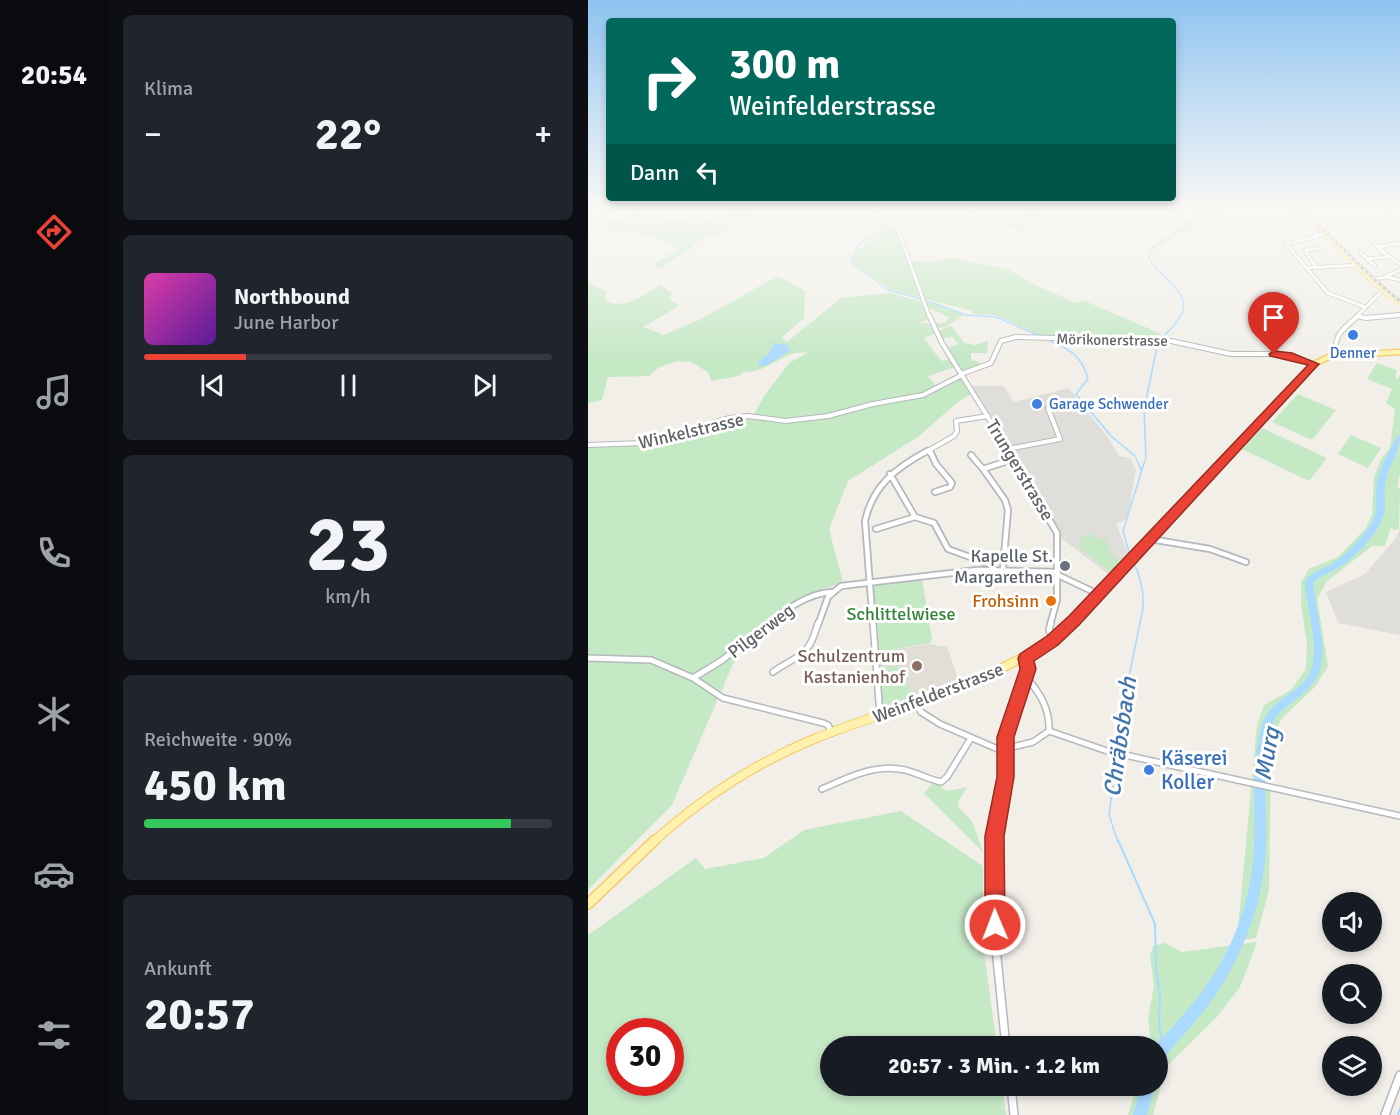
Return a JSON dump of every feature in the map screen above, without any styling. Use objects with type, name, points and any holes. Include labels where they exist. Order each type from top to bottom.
[{"type":"main road","points":[[1352,259],[1382,291],[1400,303]]},
{"type":"main road","points":[[1312,363],[1337,354],[1400,352]]},
{"type":"main road","name":"Weinfelderstrasse","points":[[588,903],[688,809],[724,783],[772,757],[1026,658],[1053,640],[1132,559],[1312,363]]},
{"type":"street","points":[[909,259],[931,321],[961,374]]},
{"type":"street","points":[[1298,259],[1328,293],[1365,307]]},
{"type":"street","points":[[1311,259],[1315,266]]},
{"type":"street","points":[[1367,259],[1375,266]]},
{"type":"street","points":[[1305,268],[1358,265]]},
{"type":"street","points":[[1386,277],[1400,270]]},
{"type":"street","points":[[1370,279],[1386,277],[1400,280]]},
{"type":"street","points":[[1337,354],[1335,341],[1382,291]]},
{"type":"street","points":[[1357,316],[1400,315]]},
{"type":"street","name":"Mörikonerstrasse","points":[[933,392],[961,374],[991,363],[1000,341],[1016,337],[1171,341],[1230,354],[1282,354],[1312,363]]},
{"type":"street","name":"Trungerstrasse","points":[[961,374],[1039,498],[1057,533],[1056,605],[1049,630],[1053,640]]},
{"type":"street","name":"Winkelstrasse","points":[[588,446],[642,443],[730,418],[748,416],[786,421],[818,418],[933,392]]},
{"type":"street","points":[[1008,449],[1060,439],[1048,408]]},
{"type":"street","points":[[880,715],[866,510],[874,492],[890,474],[956,434],[956,421],[988,416]]},
{"type":"street","points":[[929,450],[936,464],[952,483],[950,487],[934,492]]},
{"type":"street","points":[[971,455],[1003,495],[1009,510],[1003,548],[1003,568]]},
{"type":"street","points":[[983,469],[1014,459]]},
{"type":"street","points":[[890,474],[915,517]]},
{"type":"street","points":[[876,529],[915,517],[928,519],[936,524],[945,545],[951,551],[989,564],[993,568]]},
{"type":"street","points":[[1150,539],[1210,549],[1246,562]]},
{"type":"street","name":"Pilgerweg","points":[[693,678],[724,659],[792,607],[816,594],[841,586],[993,568],[1034,568],[1058,574],[1098,594]]},
{"type":"street","points":[[773,672],[802,656],[810,647],[831,591]]},
{"type":"street","points":[[588,658],[651,660],[693,678],[723,698],[823,723],[828,725],[832,733]]},
{"type":"street","points":[[1005,1036],[996,948],[995,836],[1005,777],[1007,731],[1026,677],[1028,664],[1026,658]]},
{"type":"street","points":[[1026,677],[1044,702],[1048,713],[1049,731]]},
{"type":"street","points":[[915,702],[921,712],[929,718],[997,749],[1033,742],[1049,731]]},
{"type":"street","points":[[1049,731],[1115,752],[1271,785],[1400,816]]},
{"type":"street","points":[[822,789],[858,775],[886,768],[941,782],[947,777],[970,738]]},
{"type":"street","points":[[1385,1115],[1400,1075]]},
{"type":"street","points":[[1012,1096],[1014,1115]]},
{"type":"shaded area","points":[[972,386],[1004,386],[1013,402],[1069,388],[1109,439],[1119,456],[1130,458],[1136,470],[1127,519],[1116,524],[1129,555],[1108,574],[1061,538],[1045,504]]},
{"type":"shaded area","points":[[1400,529],[1400,635],[1338,623],[1326,592],[1365,574],[1396,538]]},
{"type":"shaded area","name":"Schulzentrum Kastanienhof","points":[[929,644],[947,647],[959,681],[888,707],[883,706],[879,652]]},
{"type":"green space","points":[[662,259],[674,259],[660,269],[653,265]]},
{"type":"green space","points":[[853,259],[907,259],[920,298],[891,290],[852,262]]},
{"type":"green space","points":[[958,259],[1007,269],[1043,289],[1077,303],[1083,300],[1161,334],[1156,339],[1074,339],[1069,332],[1055,332],[1055,338],[1045,338],[996,315],[973,314],[973,311],[925,299],[911,261],[932,262]]},
{"type":"green space","points":[[778,276],[805,291],[804,318],[782,337],[787,342],[841,298],[890,293],[922,302],[928,320],[916,323],[928,323],[935,334],[924,338],[941,361],[950,359],[955,367],[928,376],[936,386],[942,388],[960,377],[972,394],[959,401],[918,437],[848,481],[829,529],[843,583],[823,589],[742,643],[672,805],[588,890],[588,446],[643,444],[725,420],[752,417],[789,363],[807,353],[792,354],[752,372],[743,372],[739,376],[711,381],[708,372],[691,362],[677,361],[658,368],[649,376],[608,377],[602,400],[588,403],[588,283],[606,291],[604,300],[619,304],[633,301],[660,285],[673,294],[668,297],[679,306],[643,327],[660,333],[661,336],[701,319]]},
{"type":"green space","points":[[925,302],[935,303],[965,314],[945,327],[936,328],[934,323],[945,323],[949,317],[928,308]]},
{"type":"green space","points":[[951,325],[964,343],[975,345],[988,341],[987,353],[971,353],[971,359],[980,363],[980,367],[961,371],[947,348],[958,344],[953,337],[941,339],[937,332]]},
{"type":"green space","points":[[1377,363],[1398,371],[1395,374],[1397,379],[1400,375],[1400,474],[1397,487],[1400,489],[1399,529],[1394,530],[1391,527],[1385,546],[1372,546],[1327,581],[1317,599],[1328,666],[1315,687],[1282,718],[1271,739],[1269,890],[1256,938],[1237,941],[1257,725],[1264,705],[1291,690],[1306,669],[1307,644],[1301,604],[1301,583],[1309,569],[1338,557],[1366,528],[1372,515],[1374,477],[1381,459],[1390,448],[1395,409],[1386,403],[1392,389],[1367,379]]},
{"type":"green space","points":[[1298,394],[1336,410],[1312,440],[1272,422]]},
{"type":"green space","points":[[1262,428],[1327,458],[1309,481],[1242,449]]},
{"type":"green space","points":[[1351,435],[1381,448],[1368,468],[1338,454]]},
{"type":"green space","points":[[1091,532],[1094,539],[1105,538],[1114,557],[1117,558],[1121,565],[1115,572],[1106,569],[1079,547],[1080,539]]},
{"type":"green space","name":"Schlittelwiese","points":[[922,579],[932,639],[930,643],[879,652],[873,586],[880,583]]},
{"type":"green space","points":[[899,666],[903,670],[913,698],[887,707],[882,703],[880,668]]},
{"type":"green space","points":[[934,782],[947,791],[967,787],[958,802],[959,808],[972,821],[983,852],[924,793]]},
{"type":"green space","points":[[901,811],[983,866],[983,944],[996,1036],[820,1036],[820,1096],[1003,1096],[1006,1115],[588,1115],[588,935],[696,858],[705,869],[764,858],[804,830]]},
{"type":"green space","points":[[1257,942],[1240,987],[1216,1018],[1168,1066],[1168,1036],[1150,1036],[1148,1019],[1154,985],[1150,956],[1153,946],[1164,943],[1182,952]]},
{"type":"green space","points":[[1134,1096],[1158,1096],[1153,1115],[1128,1115]]},
{"type":"water","points":[[774,342],[786,344],[791,350],[767,365],[760,366],[758,363],[769,353]]},
{"type":"waterway","points":[[853,259],[852,263],[888,290],[921,299]]},
{"type":"waterway","name":"Chräbsbach","points":[[1149,259],[1176,288],[1184,305],[1182,314],[1161,338]]},
{"type":"waterway","points":[[925,300],[966,315],[996,317],[1040,336]]},
{"type":"waterway","points":[[1048,340],[1078,358],[1088,379],[1076,394],[1112,437],[1135,456]]},
{"type":"waterway","name":"Chräbsbach","points":[[1146,459],[1144,410],[1158,342]]},
{"type":"waterway","name":"Murg","points":[[1168,1042],[1199,1007],[1220,976],[1238,942],[1251,905],[1260,848],[1261,771],[1267,725],[1276,710],[1311,680],[1318,663],[1309,582],[1315,575],[1337,565],[1355,550],[1376,524],[1381,509],[1380,488],[1384,472],[1400,437]]},
{"type":"waterway","points":[[1136,458],[1141,470]]},
{"type":"waterway","name":"Chräbsbach","points":[[1130,555],[1123,531],[1145,460]]},
{"type":"waterway","name":"Chräbsbach","points":[[1114,750],[1143,608],[1141,584],[1133,562]]},
{"type":"waterway","name":"Chräbsbach","points":[[1114,755],[1112,764],[1114,778],[1109,815],[1118,842]]},
{"type":"waterway","name":"Chräbsbach","points":[[1118,840],[1155,924],[1161,1036]]},
{"type":"waterway","name":"Murg","points":[[1140,1115],[1145,1096]]},
{"type":"waterway","points":[[1398,1115],[1400,1108]]},
{"type":"railway","points":[[1354,259],[1400,301]]},
{"type":"place","name":"Denner","points":[[1353,335]]},
{"type":"place","name":"Garage Schwender","points":[[1037,404]]},
{"type":"place","name":"Kapelle St. Margarethen","points":[[1065,566]]},
{"type":"place","name":"Frohsinn","points":[[1051,601]]},
{"type":"place","name":"Schulzentrum Kastanienhof","points":[[917,666]]},
{"type":"place","name":"Käserei Koller","points":[[1149,770]]},
{"type":"route","points":[[995,925],[995,836],[1006,770],[1006,737],[1026,677],[1028,669],[1026,658],[1041,650],[1074,620],[1314,364],[1282,354],[1274,354]]}]
